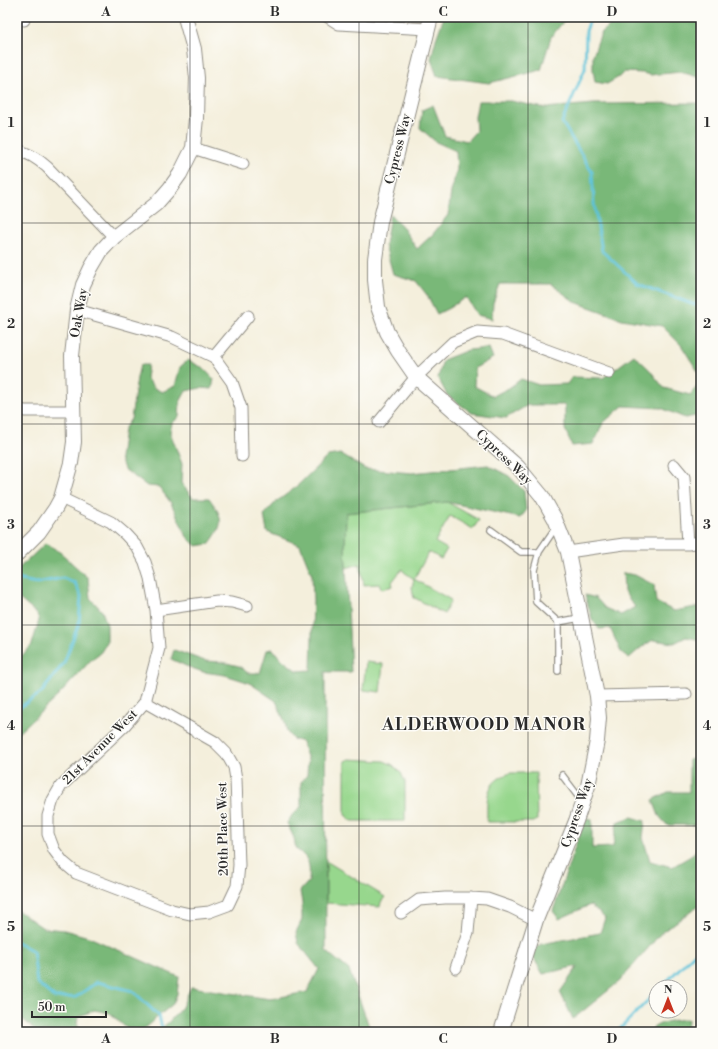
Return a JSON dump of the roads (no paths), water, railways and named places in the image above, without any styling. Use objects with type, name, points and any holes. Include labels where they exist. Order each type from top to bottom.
[{"type":"street","name":"Oak Way","points":[[17,554],[39,532],[61,498],[71,463],[74,442],[72,356],[77,310],[83,285],[101,251],[114,237],[161,199],[180,174],[193,148],[196,118],[197,78],[194,49],[185,17]]},
{"type":"street","points":[[328,17],[339,24],[430,23]]},
{"type":"street","name":"Cypress Way","points":[[430,23],[380,222],[375,259],[375,280],[378,307],[387,332],[416,377],[518,467],[542,496],[558,525],[568,552],[580,618],[597,696],[599,718],[597,741],[588,786],[576,821],[536,920],[501,1032]]},
{"type":"street","points":[[193,148],[243,164]]},
{"type":"street","points":[[17,150],[27,152],[47,167],[114,237]]},
{"type":"street","points":[[77,310],[172,337],[214,357],[232,382],[241,408],[242,456]]},
{"type":"street","points":[[214,357],[248,316]]},
{"type":"street","points":[[379,422],[416,377],[454,342],[477,332],[502,334],[609,373]]},
{"type":"street","points":[[17,409],[26,411],[73,411]]},
{"type":"street","points":[[674,465],[684,477],[688,544]]},
{"type":"street","name":"21st Avenue West","points":[[61,498],[111,522],[126,534],[137,548],[145,562],[150,578],[156,610],[159,648],[145,702],[125,725],[61,786],[53,800],[48,816],[48,834],[54,850],[63,862],[76,873],[172,910],[190,914],[209,912],[228,905]]},
{"type":"street","points":[[568,552],[624,544],[688,544],[701,542]]},
{"type":"street","points":[[156,610],[217,601],[232,602],[247,606]]},
{"type":"street","points":[[597,696],[686,694]]},
{"type":"street","name":"20th Place West","points":[[145,702],[215,742],[226,753],[234,767],[236,780],[239,865],[237,886],[228,905]]},
{"type":"street","points":[[456,968],[468,933],[471,898]]},
{"type":"street","points":[[400,913],[418,900],[471,898],[487,899],[510,907],[536,920]]},
{"type":"lane","points":[[558,525],[539,552],[534,570],[536,602],[558,622],[558,671]]},
{"type":"lane","points":[[491,530],[521,552],[539,552]]},
{"type":"lane","points":[[558,622],[580,618]]},
{"type":"lane","points":[[562,775],[582,802]]},
{"type":"waterway","points":[[591,17],[586,31],[585,69],[562,122],[592,172],[594,203],[602,251],[638,284],[701,306]]},
{"type":"waterway","points":[[17,579],[36,583],[63,578],[75,583],[81,596],[79,623],[64,663],[41,693],[17,709]]},
{"type":"waterway","points":[[17,942],[33,951],[37,983],[55,998],[76,997],[97,982],[133,991],[159,1016],[163,1032]]},
{"type":"waterway","points":[[669,979],[701,947]]},
{"type":"waterway","points":[[617,1032],[648,1000]]},
{"type":"district","name":"ALDERWOOD MANOR","points":[[484,725]]}]
